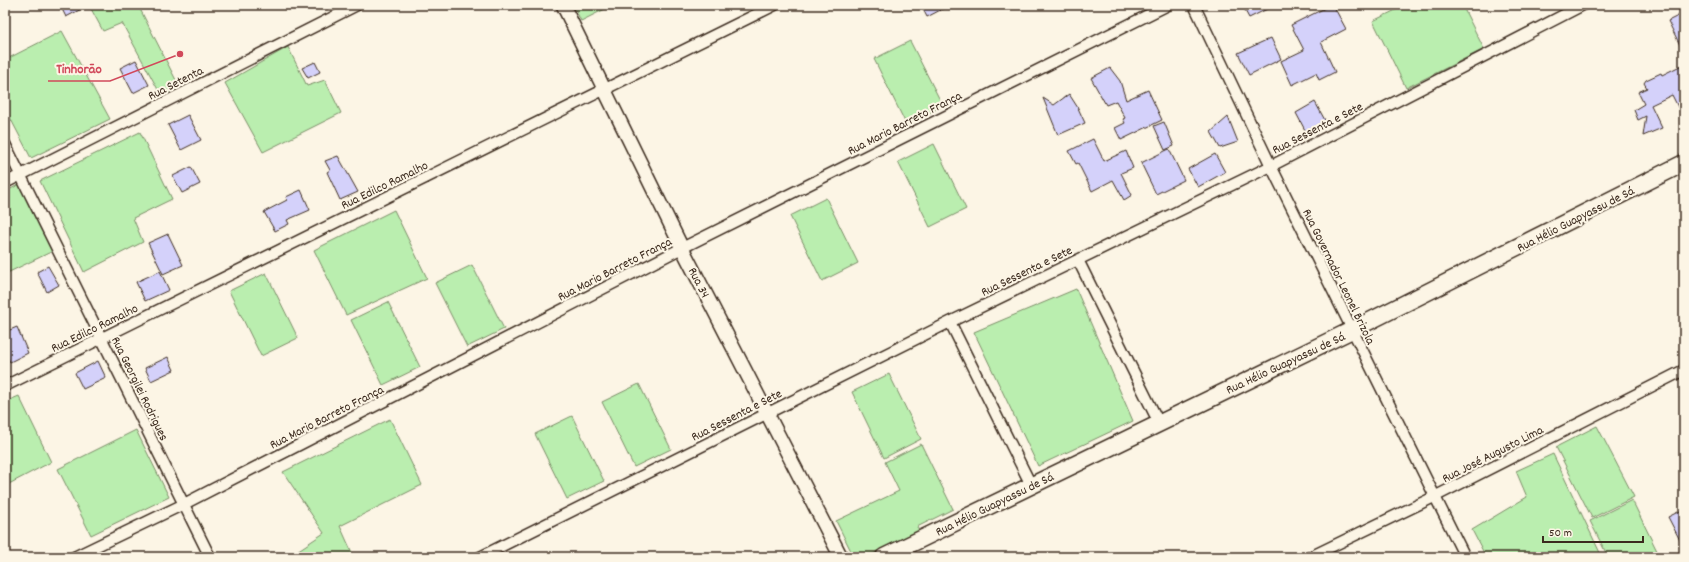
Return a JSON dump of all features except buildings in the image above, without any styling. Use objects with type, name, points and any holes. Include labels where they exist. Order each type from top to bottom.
[{"type":"main road","name":"Rua Hélio Guapyassu de Sá","points":[[884,557],[1352,330],[1684,163]]},
{"type":"street","name":"Rua Setenta","points":[[5,183],[357,5]]},
{"type":"street","name":"Rua 34","points":[[563,5],[682,248],[841,557]]},
{"type":"street","name":"Rua Edilco Ramalho","points":[[5,386],[775,5]]},
{"type":"street","name":"Rua Mario Barreto França","points":[[74,557],[184,504],[682,248],[1168,5]]},
{"type":"street","name":"Rua Governador Leonel Brizola","points":[[1194,5],[1271,166],[1465,557]]},
{"type":"street","name":"Rua Sessenta e Sete","points":[[480,557],[950,322],[1271,166],[1583,5]]},
{"type":"street","name":"Rua Georgilei Rodrigues","points":[[5,144],[210,557]]},
{"type":"street","points":[[1078,260],[1159,423]]},
{"type":"street","points":[[950,322],[1031,485]]},
{"type":"street","name":"Rua José Augusto Lima","points":[[1310,557],[1434,497],[1684,370]]},
{"type":"green space","points":[[89,5],[138,5],[180,88],[162,97],[122,23],[103,31]]},
{"type":"green space","points":[[573,5],[613,5],[581,21]]},
{"type":"green space","points":[[1406,5],[1462,5],[1484,49],[1406,88],[1373,21]]},
{"type":"green space","points":[[62,31],[110,119],[31,158],[5,108],[5,60]]},
{"type":"green space","points":[[910,41],[943,106],[906,124],[874,59]]},
{"type":"green space","points":[[288,47],[307,86],[325,80],[341,113],[263,152],[225,83]]},
{"type":"green space","points":[[140,132],[172,199],[133,218],[143,242],[84,272],[40,181]]},
{"type":"green space","points":[[934,144],[966,209],[930,227],[898,162]]},
{"type":"green space","points":[[20,184],[53,251],[5,274],[5,192]]},
{"type":"green space","points":[[826,198],[858,263],[822,281],[790,216]]},
{"type":"green space","points":[[394,210],[427,278],[346,315],[314,250]]},
{"type":"green space","points":[[472,265],[504,329],[467,347],[435,283]]},
{"type":"green space","points":[[266,273],[298,338],[261,356],[229,291]]},
{"type":"green space","points":[[1076,289],[1133,421],[1038,466],[974,332]]},
{"type":"green space","points":[[388,302],[420,367],[383,385],[351,320]]},
{"type":"green space","points":[[889,374],[921,439],[884,458],[852,392]]},
{"type":"green space","points":[[639,384],[671,449],[634,467],[602,402]]},
{"type":"green space","points":[[19,396],[51,462],[5,486],[5,402]]},
{"type":"green space","points":[[572,416],[604,481],[567,499],[535,434]]},
{"type":"green space","points":[[390,419],[422,485],[340,526],[354,557],[288,557],[324,533],[283,472]]},
{"type":"green space","points":[[1597,426],[1634,497],[1592,518],[1556,447]]},
{"type":"green space","points":[[136,430],[169,497],[91,535],[58,469]]},
{"type":"green space","points":[[921,444],[953,509],[917,527],[919,531],[866,557],[854,557],[836,521],[899,491],[885,462]]},
{"type":"green space","points":[[1553,454],[1602,557],[1486,557],[1472,530],[1527,497],[1516,471]]},
{"type":"green space","points":[[1632,500],[1660,557],[1608,557],[1590,521]]},
{"type":"place","name":"Tinhorão","points":[[180,54]]}]
